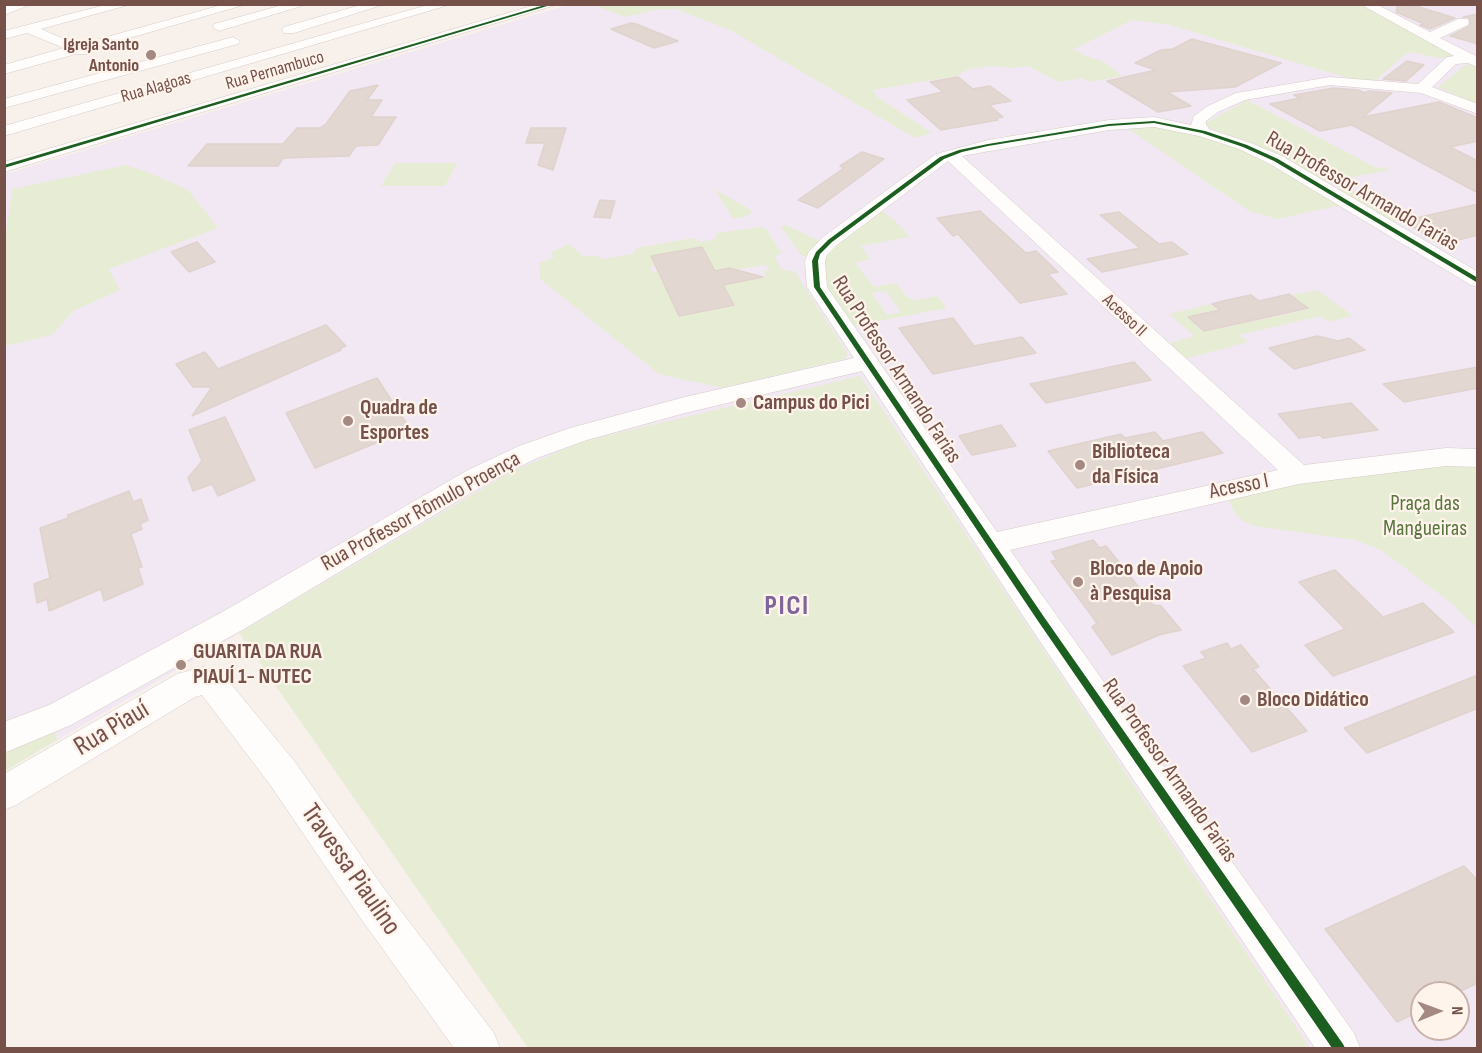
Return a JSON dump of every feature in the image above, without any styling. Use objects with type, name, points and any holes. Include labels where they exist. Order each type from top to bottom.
[{"type":"street","points":[[4,11],[26,4]]},
{"type":"street","points":[[4,35],[29,29],[95,4]]},
{"type":"street","points":[[4,27],[46,21],[126,4]]},
{"type":"street","points":[[32,45],[56,41],[191,4]]},
{"type":"street","points":[[4,70],[241,4]]},
{"type":"street","points":[[301,80],[263,57],[210,30],[268,10],[302,4]]},
{"type":"street","points":[[505,4],[526,13]]},
{"type":"street","name":"Rua Pernambuco","points":[[4,167],[553,4]]},
{"type":"street","points":[[1366,4],[1473,61]]},
{"type":"street","points":[[289,30],[373,5],[439,38]]},
{"type":"street","points":[[439,5],[480,26]]},
{"type":"street","name":"Rua Alagoas","points":[[12,129],[439,5]]},
{"type":"street","points":[[268,10],[289,30],[360,62]]},
{"type":"street","points":[[1428,38],[1461,27]]},
{"type":"street","points":[[29,29],[100,58],[133,68],[180,114]]},
{"type":"street","points":[[359,29],[401,49]]},
{"type":"street","points":[[4,104],[233,41]]},
{"type":"street","points":[[1433,60],[1473,61]]},
{"type":"street","points":[[1422,89],[1452,60]]},
{"type":"street","points":[[211,72],[243,97]]},
{"type":"street","points":[[1204,123],[1241,96],[1330,81],[1422,89],[1444,95],[1478,110]]},
{"type":"street","points":[[86,108],[112,135]]},
{"type":"street","name":"Rua Professor Armando Farias","points":[[1338,1048],[1041,619],[816,287],[814,269],[818,253],[830,241],[926,168],[951,155],[988,145],[1109,125],[1204,123],[1276,160],[1478,280]]},
{"type":"street","points":[[12,129],[44,156]]},
{"type":"street","name":"Acesso II","points":[[951,155],[1299,475]]},
{"type":"street","name":"Rua Professor Rômulo Proença","points":[[4,738],[60,715],[121,682],[234,620],[477,477],[528,452],[579,434],[696,402],[868,362]]},
{"type":"street","name":"Acesso I","points":[[1004,541],[1299,475],[1446,457],[1478,458]]},
{"type":"street","name":"Rua Piauí","points":[[4,793],[188,684],[203,681],[211,683],[220,693]]},
{"type":"street","name":"Travessa Piaulino","points":[[220,693],[283,774],[372,903],[479,1048]]},
{"type":"shaded area","name":"Campus do Pici","points":[[568,5],[1477,5],[1477,1048],[528,1048],[239,633],[5,771],[5,174]]},
{"type":"green space","points":[[593,5],[1361,5],[1456,56],[1438,58],[1410,52],[1375,81],[1351,79],[1170,25],[1132,20],[1072,50],[1104,62],[1122,76],[1088,82],[1083,78],[1059,82],[1028,66],[1013,68],[990,66],[969,69],[956,76],[873,90],[877,97],[932,133],[915,138],[730,30],[675,9],[656,10],[625,17]]},
{"type":"green space","points":[[1466,64],[1477,67],[1477,104],[1438,87]]},
{"type":"green space","points":[[1247,100],[1377,168],[1384,167],[1390,170],[1327,182],[1274,152],[1206,125]]},
{"type":"green space","points":[[1141,126],[1176,128],[1241,149],[1342,205],[1277,219],[1249,211],[1127,128]]},
{"type":"green space","points":[[395,163],[457,163],[445,186],[381,186]]},
{"type":"green space","points":[[126,165],[188,190],[218,228],[109,269],[120,290],[73,311],[52,335],[5,346],[4,247],[12,189]]},
{"type":"green space","points":[[1345,186],[1402,220],[1390,222],[1335,190]]},
{"type":"green space","points":[[714,189],[753,211],[747,216],[733,219]]},
{"type":"green space","points":[[882,211],[910,237],[861,246],[870,259],[855,263],[874,287],[896,283],[907,297],[915,300],[937,296],[947,308],[853,326],[829,291],[823,262],[828,252]],"holes":[[[886,291],[901,312],[887,315],[872,293]]]},
{"type":"green space","points":[[782,225],[820,241],[807,256],[802,256],[781,227]]},
{"type":"green space","points":[[760,227],[766,229],[781,252],[775,257],[782,270],[794,271],[848,354],[844,359],[723,388],[659,374],[540,279],[539,263],[555,257],[550,253],[569,244],[584,257],[594,255],[603,259],[633,254],[637,248],[692,238],[701,242],[715,239],[717,233]],"holes":[[[702,247],[712,265],[706,266],[715,274],[719,270],[728,268],[736,270],[764,265],[770,269],[763,271],[766,277],[723,284],[734,305],[712,310],[709,304],[701,312],[680,316],[659,272],[653,273],[650,268],[656,266],[651,256],[672,252],[681,271],[691,269],[682,250]]]},
{"type":"green space","points":[[1317,290],[1353,316],[1328,322],[1320,316],[1240,335],[1248,342],[1188,358],[1181,356],[1167,344],[1194,336],[1169,314],[1211,304],[1217,310],[1187,317],[1203,332],[1309,309],[1291,295]]},
{"type":"green space","points":[[860,376],[1310,1048],[528,1048],[239,633],[509,473],[584,441]]},
{"type":"green space","name":"Praça das Mangueiras","points":[[1477,464],[1477,628],[1450,602],[1381,550],[1355,540],[1255,526],[1244,522],[1229,502],[1233,494],[1374,469]]},
{"type":"green space","points":[[55,730],[57,740],[5,771],[5,749]]},
{"type":"building","points":[[1398,4],[1409,4],[1455,18],[1430,29],[1396,12]]},
{"type":"building","points":[[1478,14],[1478,44],[1450,36],[1470,26],[1469,17],[1463,17]]},
{"type":"building","points":[[631,23],[678,41],[654,48],[611,29]]},
{"type":"building","points":[[1192,39],[1281,63],[1235,87],[1167,92],[1191,106],[1158,112],[1107,81],[1156,70],[1135,63],[1161,50],[1173,49]]},
{"type":"building","points":[[1407,61],[1424,65],[1406,81],[1383,79]]},
{"type":"building","points":[[958,77],[973,89],[990,86],[1011,101],[989,105],[1003,117],[995,118],[998,120],[941,130],[907,100],[943,92],[930,82]]},
{"type":"building","points":[[378,85],[367,100],[382,100],[371,117],[396,117],[378,145],[356,146],[349,156],[283,158],[278,166],[188,166],[207,144],[283,144],[297,128],[320,128],[326,124],[350,91]]},
{"type":"building","points":[[1334,88],[1358,90],[1365,93],[1368,91],[1392,93],[1363,117],[1439,102],[1478,118],[1478,141],[1450,147],[1478,161],[1478,193],[1352,125],[1320,131],[1270,104],[1300,98],[1294,95]]},
{"type":"building","points":[[531,128],[566,128],[553,170],[538,165],[545,143],[526,143]]},
{"type":"building","points":[[862,152],[884,159],[818,208],[798,200],[844,168],[840,166]]},
{"type":"building","points":[[600,200],[615,201],[610,218],[594,217]]},
{"type":"building","points":[[1478,204],[1478,235],[1442,244],[1403,221]]},
{"type":"building","points":[[980,211],[1026,253],[1036,251],[1058,272],[1048,274],[1067,294],[1020,303],[958,234],[953,236],[937,218]]},
{"type":"building","points":[[1119,212],[1159,244],[1172,242],[1188,254],[1102,272],[1087,259],[1140,248],[1100,215]]},
{"type":"building","points":[[197,242],[215,262],[189,272],[171,252]]},
{"type":"building","points":[[702,247],[715,271],[729,268],[763,277],[723,285],[734,305],[679,316],[651,256]]},
{"type":"building","points":[[1289,294],[1308,308],[1204,331],[1188,317],[1220,310],[1212,304],[1227,300],[1251,295],[1259,301]]},
{"type":"building","points":[[953,318],[974,346],[1022,337],[1036,353],[933,374],[899,328]]},
{"type":"building","points":[[326,325],[346,346],[339,349],[341,350],[192,416],[212,387],[193,387],[176,364],[205,352],[218,369]]},
{"type":"building","points":[[1317,336],[1338,341],[1349,338],[1365,350],[1294,369],[1269,348]]},
{"type":"building","points":[[1134,362],[1151,380],[1046,403],[1030,384]]},
{"type":"building","points":[[1478,367],[1478,388],[1404,402],[1383,384]]},
{"type":"building","name":"Quadra de Esportes","points":[[377,378],[410,429],[315,468],[286,413]]},
{"type":"building","points":[[1351,403],[1378,430],[1323,438],[1320,435],[1299,438],[1278,414]]},
{"type":"building","points":[[225,417],[255,480],[218,496],[212,484],[193,491],[188,478],[202,461],[189,430]]},
{"type":"building","points":[[1001,425],[1016,446],[972,455],[959,436]]},
{"type":"building","points":[[1155,432],[1163,441],[1202,432],[1223,453],[1077,488],[1048,451],[1121,434],[1125,438]]},
{"type":"building","points":[[129,491],[133,502],[141,499],[148,520],[140,524],[142,529],[131,534],[142,567],[138,568],[143,584],[104,601],[101,589],[49,611],[47,599],[37,603],[34,584],[50,578],[40,528]]},
{"type":"building","name":"Bloco de Apoio à Pesquisa","points":[[1093,540],[1100,548],[1106,546],[1153,605],[1161,606],[1181,630],[1159,635],[1112,655],[1092,627],[1097,623],[1051,561],[1057,560],[1052,552]]},
{"type":"building","points":[[1335,570],[1383,617],[1423,603],[1454,632],[1333,676],[1305,645],[1345,629],[1299,582]]},
{"type":"building","name":"Bloco Didático","points":[[1227,643],[1231,649],[1241,645],[1259,667],[1253,669],[1307,731],[1252,752],[1183,666],[1206,658],[1201,652]]},
{"type":"building","points":[[1478,675],[1478,708],[1367,753],[1344,728]]},
{"type":"building","points":[[1464,866],[1478,881],[1478,983],[1470,987],[1470,981],[1410,981],[1410,1016],[1397,1022],[1325,929]]},
{"type":"cycle path","points":[[4,167],[553,4]]},
{"type":"cycle path","points":[[1339,1048],[1041,619],[817,287],[815,261],[818,253],[830,241],[942,158],[988,145],[1109,125],[1154,122],[1203,132],[1245,146],[1276,160],[1478,281]]},
{"type":"place","name":"Igreja Santo Antonio","points":[[151,55]]},
{"type":"place","name":"Campus do Pici","points":[[741,403]]},
{"type":"place","name":"Quadra de Esportes","points":[[348,421]]},
{"type":"place","name":"Biblioteca da Física","points":[[1080,465]]},
{"type":"place","name":"Bloco de Apoio à Pesquisa","points":[[1078,582]]},
{"type":"place","name":"GUARITA DA RUA PIAUÍ 1- NUTEC","points":[[181,665]]},
{"type":"place","name":"Bloco Didático","points":[[1245,700]]},
{"type":"district","name":"PICI","points":[[787,607]]}]
